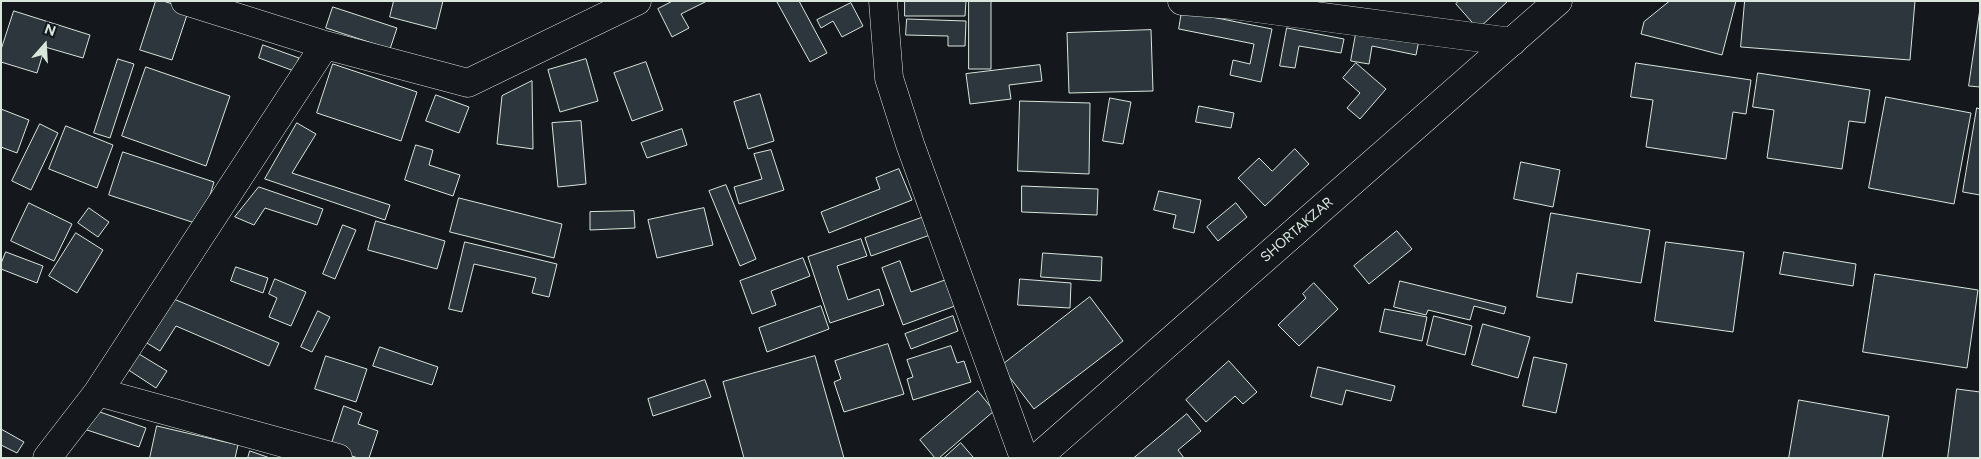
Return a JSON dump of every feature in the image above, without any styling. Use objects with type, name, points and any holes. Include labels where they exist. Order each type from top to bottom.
[{"type":"street","points":[[185,1],[325,45],[468,84],[638,1]]},
{"type":"street","points":[[883,1],[889,78],[913,153],[1024,458]]},
{"type":"street","points":[[1182,1],[1233,5],[1512,42]]},
{"type":"street","name":"SHORTAKZAR","points":[[1037,458],[1558,1]]},
{"type":"street","points":[[47,458],[98,392],[325,45]]},
{"type":"street","points":[[98,392],[338,458]]},
{"type":"building","points":[[156,1],[163,1],[189,9],[172,60],[140,50]]},
{"type":"building","points":[[394,1],[443,1],[436,29],[390,17]]},
{"type":"building","points":[[673,1],[707,1],[681,14],[689,28],[672,37],[658,9]]},
{"type":"building","points":[[799,1],[827,53],[810,62],[777,2]]},
{"type":"building","points":[[905,1],[966,1],[965,16],[905,16]]},
{"type":"building","points":[[969,1],[991,1],[991,69],[969,69]]},
{"type":"building","points":[[1459,1],[1508,1],[1478,29],[1456,4]]},
{"type":"building","points":[[1670,1],[1736,1],[1722,55],[1641,34],[1644,22]]},
{"type":"building","points":[[1745,1],[1915,1],[1910,60],[1741,47]]},
{"type":"building","points":[[851,3],[863,26],[842,37],[833,21],[821,28],[817,20]]},
{"type":"building","points":[[333,7],[397,28],[390,49],[326,28]]},
{"type":"building","points":[[1980,9],[1980,87],[1969,86]]},
{"type":"building","points":[[14,11],[90,35],[83,58],[45,47],[37,73],[1,62],[1,50]]},
{"type":"building","points":[[1182,11],[1272,29],[1261,82],[1230,75],[1233,60],[1250,64],[1254,44],[1179,29]]},
{"type":"building","points":[[907,19],[966,21],[965,46],[948,46],[948,36],[906,35]]},
{"type":"building","points":[[1358,23],[1420,35],[1416,55],[1372,46],[1369,64],[1351,61]]},
{"type":"building","points":[[1287,28],[1344,39],[1341,53],[1299,46],[1295,68],[1280,66]]},
{"type":"building","points":[[1151,30],[1153,91],[1069,93],[1067,33]]},
{"type":"building","points":[[263,45],[299,58],[294,71],[259,58]]},
{"type":"building","points":[[118,59],[134,64],[110,138],[94,133]]},
{"type":"building","points":[[586,59],[598,101],[560,112],[548,70]]},
{"type":"building","points":[[646,62],[663,110],[632,121],[614,73]]},
{"type":"building","points":[[1356,63],[1386,89],[1360,119],[1347,108],[1360,93],[1343,78]]},
{"type":"building","points":[[1636,63],[1751,80],[1746,114],[1733,112],[1726,159],[1646,147],[1653,100],[1631,97]]},
{"type":"building","points":[[333,64],[417,92],[401,141],[317,113]]},
{"type":"building","points":[[1040,65],[1042,81],[1009,85],[1011,99],[970,104],[966,74]]},
{"type":"building","points":[[146,67],[230,96],[206,166],[122,136]]},
{"type":"building","points":[[1758,73],[1870,90],[1865,123],[1849,121],[1842,169],[1767,158],[1774,110],[1753,107]]},
{"type":"building","points":[[532,81],[533,149],[497,144],[502,96]]},
{"type":"building","points":[[760,94],[774,141],[748,149],[734,102]]},
{"type":"building","points":[[436,95],[469,107],[459,133],[426,121]]},
{"type":"building","points":[[1886,97],[1971,113],[1954,204],[1869,188]]},
{"type":"building","points":[[1110,98],[1131,102],[1123,144],[1103,141]]},
{"type":"building","points":[[1020,101],[1090,103],[1089,174],[1018,171]]},
{"type":"building","points":[[1199,106],[1234,113],[1231,128],[1196,122]]},
{"type":"building","points":[[1977,108],[1980,109],[1980,195],[1963,192]]},
{"type":"building","points":[[1,109],[29,120],[17,153],[1,147]]},
{"type":"building","points":[[581,121],[586,184],[558,187],[552,123]]},
{"type":"building","points":[[297,123],[316,134],[292,173],[390,205],[385,220],[265,179]]},
{"type":"building","points":[[40,124],[58,133],[31,190],[12,181]]},
{"type":"building","points":[[66,126],[113,145],[97,188],[49,169]]},
{"type":"building","points":[[682,129],[687,145],[647,158],[641,143]]},
{"type":"building","points":[[416,145],[433,150],[429,165],[460,175],[453,196],[405,180]]},
{"type":"building","points":[[1295,149],[1309,164],[1265,206],[1238,178],[1259,158],[1272,171]]},
{"type":"building","points":[[771,150],[784,190],[739,204],[734,187],[762,179],[754,154]]},
{"type":"building","points":[[123,152],[214,182],[201,225],[109,195]]},
{"type":"building","points":[[1521,162],[1560,170],[1553,207],[1514,199]]},
{"type":"building","points":[[899,169],[912,200],[829,233],[821,212],[880,189],[876,178]]},
{"type":"building","points":[[726,185],[756,259],[740,266],[709,191]]},
{"type":"building","points":[[1022,186],[1098,189],[1097,215],[1022,212]]},
{"type":"building","points":[[259,187],[323,209],[317,225],[265,208],[254,225],[235,217]]},
{"type":"building","points":[[1159,191],[1201,200],[1194,233],[1173,228],[1176,215],[1154,210]]},
{"type":"building","points":[[459,198],[562,224],[554,258],[450,232]]},
{"type":"building","points":[[29,203],[72,224],[54,261],[11,241]]},
{"type":"building","points":[[1236,203],[1247,217],[1218,241],[1207,227]]},
{"type":"building","points":[[89,208],[109,222],[98,237],[78,223]]},
{"type":"building","points":[[704,208],[713,245],[657,258],[648,220]]},
{"type":"building","points":[[634,211],[635,228],[590,230],[590,212]]},
{"type":"building","points":[[1551,213],[1650,230],[1641,283],[1577,273],[1572,303],[1537,297]]},
{"type":"building","points":[[924,217],[930,235],[871,256],[865,238]]},
{"type":"building","points":[[376,221],[445,241],[437,269],[368,250]]},
{"type":"building","points":[[343,225],[356,230],[335,279],[323,274]]},
{"type":"building","points":[[1397,231],[1412,249],[1369,284],[1354,266]]},
{"type":"building","points":[[76,233],[103,250],[77,293],[49,276]]},
{"type":"building","points":[[861,239],[867,256],[837,266],[848,300],[879,289],[884,305],[830,323],[808,257]]},
{"type":"building","points":[[465,242],[557,264],[549,297],[532,293],[536,278],[474,264],[462,312],[449,309]]},
{"type":"building","points":[[1666,242],[1744,252],[1733,332],[1655,321]]},
{"type":"building","points":[[6,252],[43,266],[37,283],[1,269]]},
{"type":"building","points":[[1784,252],[1856,264],[1853,286],[1780,274]]},
{"type":"building","points":[[1043,253],[1102,257],[1101,281],[1041,277]]},
{"type":"building","points":[[803,258],[810,276],[771,291],[776,305],[752,314],[740,281]]},
{"type":"building","points":[[900,261],[911,292],[945,280],[955,306],[903,325],[882,268]]},
{"type":"building","points":[[236,267],[268,278],[263,293],[231,281]]},
{"type":"building","points":[[1875,274],[1978,290],[1967,368],[1863,352]]},
{"type":"building","points":[[275,279],[306,292],[291,326],[269,317],[277,298],[269,294]]},
{"type":"building","points":[[1020,279],[1071,283],[1070,308],[1018,305]]},
{"type":"building","points":[[1400,281],[1506,307],[1504,314],[1474,306],[1470,320],[1428,310],[1426,315],[1394,307]]},
{"type":"building","points":[[1314,283],[1338,309],[1299,346],[1278,325],[1306,298],[1303,294]]},
{"type":"building","points":[[169,297],[279,343],[269,366],[176,326],[160,351],[142,340]]},
{"type":"building","points":[[1090,297],[1123,341],[1034,409],[1001,366]]},
{"type":"building","points":[[821,306],[829,329],[767,352],[759,328]]},
{"type":"building","points":[[1385,309],[1427,317],[1422,341],[1380,332]]},
{"type":"building","points":[[318,311],[330,317],[312,352],[301,347]]},
{"type":"building","points":[[953,316],[958,331],[911,349],[905,334]]},
{"type":"building","points":[[1434,316],[1472,326],[1465,355],[1427,345]]},
{"type":"building","points":[[1483,324],[1530,337],[1518,378],[1472,365]]},
{"type":"building","points":[[888,344],[904,394],[844,412],[834,382],[841,379],[835,361]]},
{"type":"building","points":[[951,346],[957,363],[964,361],[971,382],[913,400],[907,379],[913,377],[907,360]]},
{"type":"building","points":[[380,347],[438,367],[432,385],[373,366]]},
{"type":"building","points":[[134,351],[167,371],[156,388],[124,367]]},
{"type":"building","points":[[326,356],[367,369],[356,402],[315,389]]},
{"type":"building","points":[[815,356],[844,458],[744,458],[723,382]]},
{"type":"building","points":[[1534,357],[1567,364],[1556,413],[1523,406]]},
{"type":"building","points":[[1229,361],[1257,392],[1243,404],[1235,396],[1206,422],[1186,400]]},
{"type":"building","points":[[1318,367],[1395,386],[1391,401],[1346,390],[1342,405],[1311,397]]},
{"type":"building","points":[[705,380],[711,397],[653,416],[648,399]]},
{"type":"building","points":[[1957,389],[1980,392],[1980,458],[1948,458]]},
{"type":"building","points":[[978,391],[994,411],[939,458],[935,458],[920,440]]},
{"type":"building","points":[[1799,400],[1889,416],[1882,458],[1789,458]]},
{"type":"building","points":[[344,406],[362,413],[358,424],[378,431],[369,458],[358,458],[330,449]]},
{"type":"building","points":[[94,410],[146,428],[139,447],[87,430]]},
{"type":"building","points":[[1187,414],[1201,431],[1178,450],[1184,458],[1134,458]]},
{"type":"building","points":[[157,426],[238,445],[235,458],[150,458]]},
{"type":"building","points":[[1,429],[24,442],[17,453],[1,445]]},
{"type":"building","points":[[961,443],[973,457],[944,458]]},
{"type":"building","points":[[250,451],[270,458],[248,458]]}]
